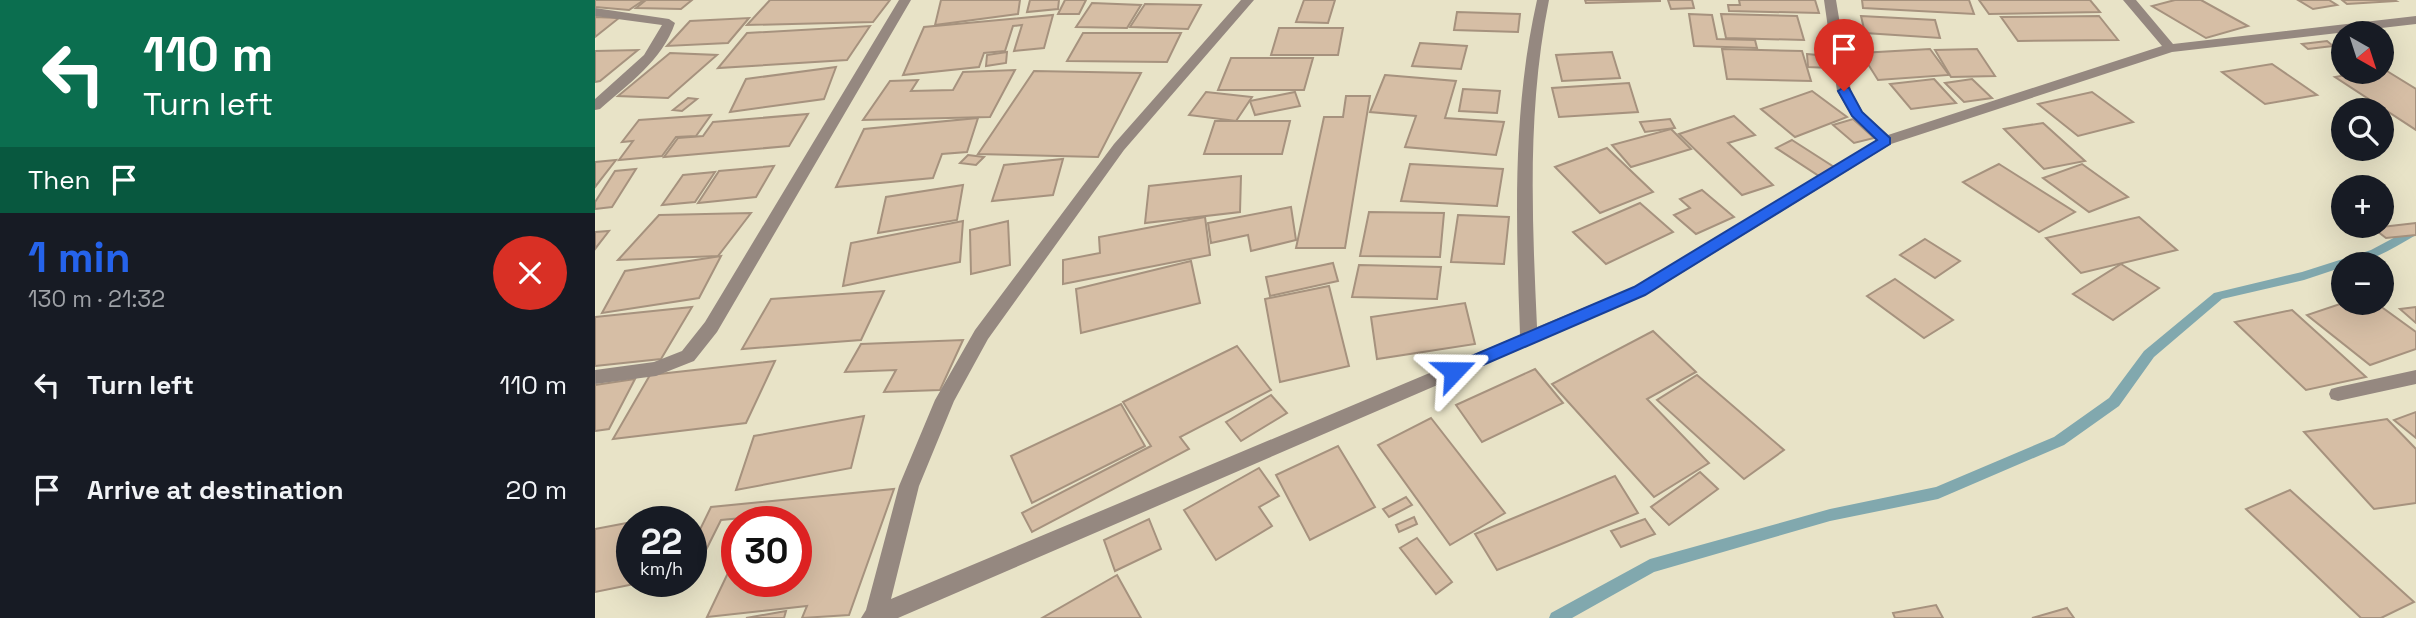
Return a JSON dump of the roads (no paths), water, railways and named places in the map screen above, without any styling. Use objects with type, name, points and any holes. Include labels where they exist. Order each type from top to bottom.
[{"type":"street","points":[[595,377],[656,369],[688,356],[711,327],[905,0]]},
{"type":"street","points":[[874,617],[909,486],[945,400],[981,335],[1119,147],[1248,0]]},
{"type":"street","points":[[1529,339],[1522,138],[1527,80],[1543,0]]},
{"type":"street","points":[[1830,0],[1844,91],[1857,114],[1886,141]]},
{"type":"street","points":[[2129,0],[2170,48]]},
{"type":"street","points":[[595,12],[669,23],[666,33],[649,57],[595,106]]},
{"type":"street","points":[[874,617],[1640,291],[1886,141],[2170,48],[2416,20]]},
{"type":"street","points":[[2339,394],[2416,377]]},
{"type":"waterway","points":[[1557,618],[1650,566],[1830,515],[1938,493],[2059,441],[2114,402],[2149,354],[2218,296],[2304,276],[2375,253],[2416,230]]}]
